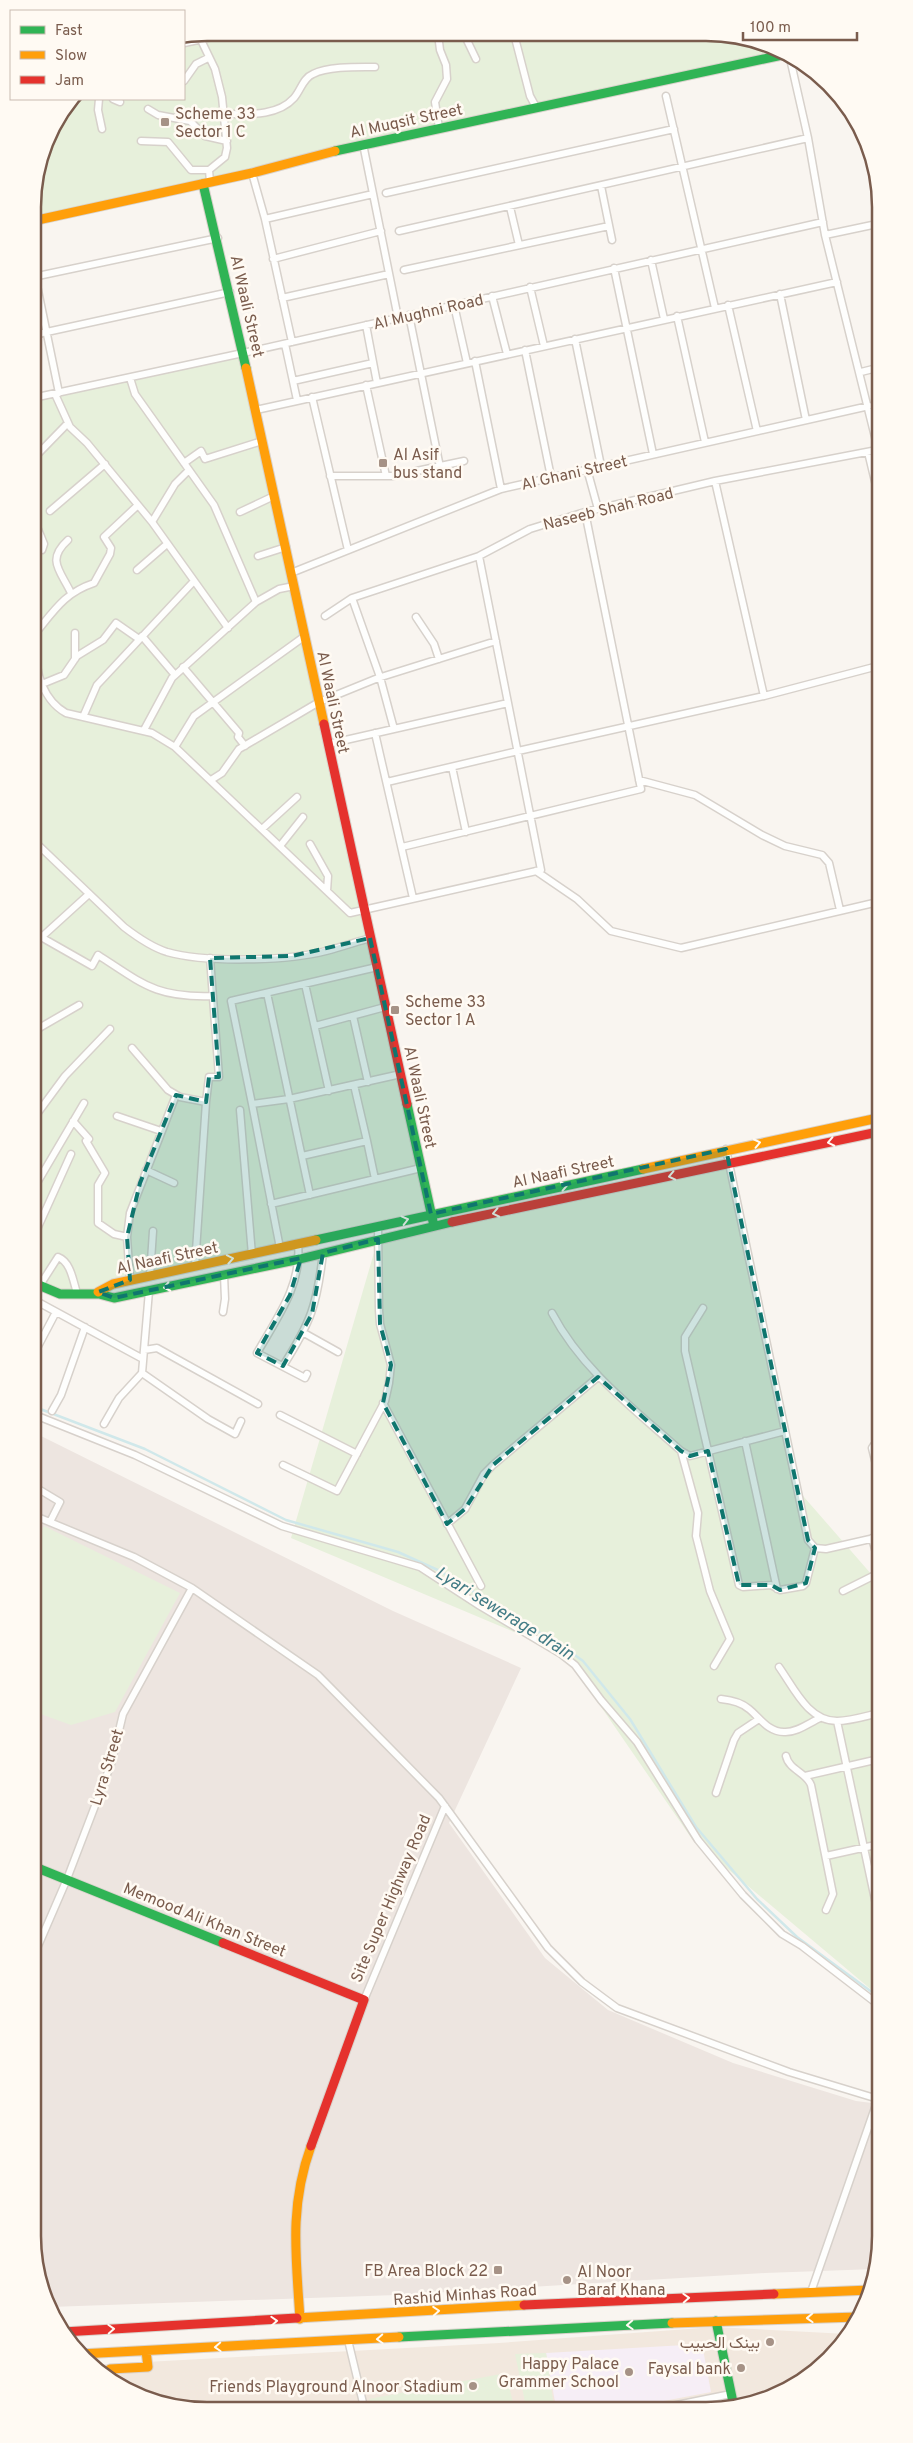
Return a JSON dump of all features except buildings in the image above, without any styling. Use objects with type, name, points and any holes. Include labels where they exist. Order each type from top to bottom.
[{"type":"street","points":[[439,41],[446,65],[447,79],[435,102],[439,128]]},
{"type":"street","points":[[467,41],[476,59]]},
{"type":"street","points":[[516,41],[530,96],[536,107]]},
{"type":"street","points":[[199,42],[218,79],[227,140],[225,157],[210,170],[207,183]]},
{"type":"street","name":"Al Muqsit Street","points":[[42,219],[252,174],[363,144],[776,57]]},
{"type":"street","points":[[185,80],[196,64],[208,58]]},
{"type":"street","points":[[791,65],[808,138],[823,222],[872,421]]},
{"type":"street","points":[[224,114],[257,114],[286,104],[308,77],[316,72],[352,67],[375,67]]},
{"type":"street","points":[[666,96],[715,308]]},
{"type":"street","points":[[99,100],[98,110],[102,129]]},
{"type":"street","points":[[116,100],[120,102]]},
{"type":"street","points":[[148,109],[158,115],[190,121],[205,136],[227,140]]},
{"type":"street","points":[[386,193],[674,130]]},
{"type":"street","points":[[399,231],[683,168],[808,138]]},
{"type":"street","points":[[141,141],[168,142],[191,170],[210,170]]},
{"type":"street","points":[[363,144],[398,318]]},
{"type":"street","points":[[252,174],[265,219],[282,298],[297,400]]},
{"type":"street","name":"Al Waali Street","points":[[207,183],[434,1226]]},
{"type":"street","points":[[601,186],[612,240]]},
{"type":"street","points":[[265,219],[373,194]]},
{"type":"street","points":[[510,206],[520,245]]},
{"type":"street","name":"Al Mughni Road","points":[[42,396],[288,343],[700,248],[823,222]]},
{"type":"street","points":[[826,235],[872,225]]},
{"type":"street","points":[[404,270],[609,226]]},
{"type":"street","points":[[273,259],[381,231]]},
{"type":"street","points":[[42,275],[218,238]]},
{"type":"street","points":[[651,260],[664,319]]},
{"type":"street","points":[[614,268],[653,454]]},
{"type":"street","points":[[282,298],[389,274]]},
{"type":"street","points":[[256,410],[837,282]]},
{"type":"street","points":[[530,287],[544,346]]},
{"type":"street","points":[[42,333],[230,292]]},
{"type":"street","points":[[780,294],[806,420]]},
{"type":"street","points":[[492,296],[507,354]]},
{"type":"street","points":[[454,305],[468,363]]},
{"type":"street","points":[[728,305],[756,431]]},
{"type":"street","points":[[42,313],[57,393],[68,422],[152,522],[228,628]]},
{"type":"street","points":[[410,315],[440,466]]},
{"type":"street","points":[[677,316],[705,442]]},
{"type":"street","points":[[366,325],[377,383]]},
{"type":"street","points":[[575,339],[601,466]]},
{"type":"street","points":[[525,350],[551,477]]},
{"type":"street","points":[[475,361],[501,488]]},
{"type":"street","points":[[293,381],[373,363]]},
{"type":"street","points":[[861,372],[872,369]]},
{"type":"street","points":[[130,378],[135,394],[214,505],[256,602]]},
{"type":"street","points":[[366,385],[386,476]]},
{"type":"street","points":[[312,397],[348,550]]},
{"type":"street","name":"Al Ghani Street","points":[[291,573],[501,488],[868,406]]},
{"type":"street","points":[[42,450],[68,422]]},
{"type":"street","points":[[184,463],[201,451],[205,459],[262,441]]},
{"type":"street","name":"Naseeb Shah Road","points":[[325,616],[352,598],[479,556],[530,529],[585,512],[715,481],[872,451]]},
{"type":"street","points":[[868,452],[872,468]]},
{"type":"street","points":[[330,476],[386,476],[464,461]]},
{"type":"street","points":[[50,511],[105,464]]},
{"type":"street","points":[[588,469],[598,509]]},
{"type":"street","points":[[152,522],[175,484],[190,470]]},
{"type":"street","points":[[715,481],[764,696]]},
{"type":"street","points":[[240,512],[274,496]]},
{"type":"street","points":[[42,625],[64,598],[94,583],[110,554],[110,548],[104,537],[138,505]]},
{"type":"street","points":[[402,848],[641,789],[585,512]]},
{"type":"street","points":[[68,540],[58,549],[55,556],[71,593]]},
{"type":"street","points":[[137,570],[167,544]]},
{"type":"street","points":[[258,556],[286,547]]},
{"type":"street","points":[[175,675],[140,637],[116,623],[103,640],[75,659],[64,675],[42,684],[50,700],[59,709],[83,717],[144,730],[175,747],[350,913],[536,872],[541,870],[479,556]]},
{"type":"street","points":[[83,717],[97,685],[194,581]]},
{"type":"street","points":[[144,730],[175,675],[183,667],[256,602],[279,589],[294,586]]},
{"type":"street","points":[[352,598],[380,677],[394,729]]},
{"type":"street","points":[[416,617],[434,644],[439,659]]},
{"type":"street","points":[[75,633],[75,659]]},
{"type":"street","points":[[175,747],[194,716],[305,636]]},
{"type":"street","points":[[210,780],[222,773],[239,749],[319,702],[380,677],[496,641]]},
{"type":"street","points":[[183,667],[239,733],[238,737],[244,746]]},
{"type":"street","points":[[387,782],[764,696],[872,668]]},
{"type":"street","points":[[328,744],[508,703]]},
{"type":"street","points":[[376,734],[413,898]]},
{"type":"street","points":[[452,767],[466,832]]},
{"type":"street","points":[[639,780],[695,795],[762,836],[784,846],[822,855],[829,863],[840,910]]},
{"type":"street","points":[[262,829],[297,797]]},
{"type":"street","points":[[280,846],[303,817]]},
{"type":"street","points":[[310,844],[328,876],[327,891]]},
{"type":"street","points":[[42,848],[124,927],[155,947],[167,952],[210,958],[292,956],[325,951],[370,938]]},
{"type":"street","points":[[536,872],[577,899],[611,931],[681,948],[872,903]]},
{"type":"street","points":[[42,936],[89,894]]},
{"type":"street","points":[[42,937],[92,966],[98,955],[154,990],[172,995],[212,996]]},
{"type":"street","points":[[195,1266],[208,1077],[219,1077],[210,958]]},
{"type":"street","points":[[280,1248],[231,1001],[377,967]]},
{"type":"street","points":[[305,984],[329,1091]]},
{"type":"street","points":[[267,993],[310,1195]]},
{"type":"street","points":[[42,1027],[80,1005]]},
{"type":"street","points":[[315,1026],[385,1007]]},
{"type":"street","points":[[353,1016],[368,1082]]},
{"type":"street","points":[[42,1108],[66,1076],[110,1029]]},
{"type":"street","points":[[132,1048],[168,1090],[176,1095],[206,1102]]},
{"type":"street","points":[[252,1104],[329,1091],[401,1074]]},
{"type":"street","points":[[354,1085],[374,1179]]},
{"type":"street","points":[[130,1280],[127,1237],[130,1213],[176,1095]]},
{"type":"street","points":[[42,1175],[84,1103]]},
{"type":"street","points":[[240,1110],[252,1255]]},
{"type":"street","points":[[117,1116],[161,1131]]},
{"type":"street","name":"Al Naafi Street","points":[[98,1292],[112,1284],[623,1174],[726,1149],[872,1119]]},
{"type":"street","points":[[74,1121],[89,1139],[86,1141],[105,1173],[98,1185],[98,1223],[114,1234],[127,1237]]},
{"type":"street","name":"Al Naafi Street","points":[[98,1292],[114,1298],[149,1291],[434,1226],[872,1133]]},
{"type":"street","points":[[302,1156],[366,1140]]},
{"type":"street","points":[[726,1149],[808,1540],[815,1548],[826,1549],[871,1538]]},
{"type":"street","points":[[41,1219],[71,1154]]},
{"type":"street","points":[[271,1204],[421,1168]]},
{"type":"street","points":[[146,1170],[174,1183]]},
{"type":"street","points":[[283,1465],[337,1491],[383,1403],[389,1383],[391,1365],[380,1324],[378,1227]]},
{"type":"street","points":[[150,1276],[153,1231]]},
{"type":"street","points":[[298,1244],[300,1258],[290,1295],[257,1353],[305,1378],[307,1374]]},
{"type":"street","points":[[283,1366],[304,1333],[318,1294],[323,1252]]},
{"type":"street","points":[[41,1278],[58,1257],[65,1262],[70,1271],[77,1293]]},
{"type":"street","points":[[222,1312],[225,1299],[224,1275]]},
{"type":"street","points":[[41,1287],[53,1293],[98,1292]]},
{"type":"street","points":[[142,1373],[149,1291]]},
{"type":"street","points":[[41,1307],[56,1312],[143,1358]]},
{"type":"street","points":[[703,1308],[685,1337],[685,1351],[739,1585],[743,1587],[771,1586],[780,1590],[803,1586],[815,1548]]},
{"type":"street","points":[[41,1340],[56,1312]]},
{"type":"street","points":[[552,1313],[564,1337],[598,1377],[690,1456],[784,1431]]},
{"type":"street","points":[[52,1411],[61,1396],[85,1328]]},
{"type":"street","points":[[304,1333],[338,1352]]},
{"type":"street","points":[[144,1350],[157,1348],[258,1404]]},
{"type":"street","points":[[142,1373],[208,1419],[235,1434],[241,1421]]},
{"type":"street","points":[[104,1424],[119,1398],[136,1376],[142,1373]]},
{"type":"street","points":[[448,1524],[465,1510],[484,1474],[598,1377]]},
{"type":"street","points":[[383,1403],[480,1586]]},
{"type":"street","points":[[280,1415],[357,1454]]},
{"type":"street","points":[[41,1418],[135,1455],[282,1526],[420,1568],[575,1664],[601,1700],[637,1742],[698,1840],[743,1895],[782,1934],[802,1946],[871,1999]]},
{"type":"street","points":[[744,1441],[776,1589]]},
{"type":"street","points":[[682,1451],[698,1513],[696,1536],[710,1591],[730,1639],[714,1666]]},
{"type":"street","points":[[41,1490],[60,1502],[50,1522]]},
{"type":"street","name":"Site Super Highway Road","points":[[41,1519],[134,1557],[192,1588],[318,1675],[445,1806],[364,2000],[302,2168],[296,2201],[294,2233],[300,2320]]},
{"type":"street","points":[[843,1591],[871,1576]]},
{"type":"street","name":"Lyra Street","points":[[41,1941],[67,1879],[110,1764],[124,1714],[192,1588]]},
{"type":"street","points":[[779,1668],[809,1710],[820,1718],[837,1721],[871,1714]]},
{"type":"street","points":[[721,1699],[735,1701],[749,1709],[773,1731],[785,1733],[797,1730],[820,1718]]},
{"type":"street","points":[[716,1793],[734,1740],[738,1733],[758,1719]]},
{"type":"street","points":[[837,1721],[871,1882]]},
{"type":"street","points":[[786,1756],[790,1764],[806,1776],[811,1785],[833,1894],[826,1910]]},
{"type":"street","points":[[806,1776],[871,1761]]},
{"type":"street","points":[[445,1806],[548,1948],[582,1982],[617,2008],[789,2072],[871,2097]]},
{"type":"street","points":[[826,1856],[871,1846]]},
{"type":"street","name":"Memood Ali Khan Street","points":[[41,1869],[364,2000]]},
{"type":"street","points":[[812,2292],[871,2119]]},
{"type":"street","name":"Rashid Minhas Road","points":[[72,2332],[300,2320],[537,2304],[862,2290]]},
{"type":"street","points":[[91,2354],[716,2321],[850,2317]]},
{"type":"street","points":[[716,2321],[732,2400]]},
{"type":"street","points":[[348,2340],[363,2402]]},
{"type":"street","points":[[110,2370],[148,2367],[146,2351]]},
{"type":"street","points":[[692,2402],[731,2394]]},
{"type":"highlighted area","points":[[370,938],[431,1214],[726,1149],[808,1540],[815,1548],[806,1583],[780,1590],[771,1585],[739,1585],[708,1451],[690,1456],[681,1451],[598,1377],[493,1465],[465,1509],[447,1524],[383,1403],[391,1365],[380,1324],[378,1239],[323,1253],[312,1314],[283,1366],[257,1353],[290,1295],[301,1258],[114,1298],[98,1292],[130,1280],[127,1237],[140,1183],[176,1095],[206,1102],[209,1077],[219,1077],[210,958],[292,956]]},
{"type":"shaded area","points":[[41,1436],[393,1611],[521,1668],[449,1823],[545,1958],[608,2010],[733,2063],[856,2101],[871,2103],[871,2247],[869,2269],[765,2273],[396,2295],[58,2307],[54,2299],[44,2268],[41,2236]]},
{"type":"shaded area","points":[[715,2327],[839,2334],[815,2361],[789,2379],[749,2396],[706,2402],[207,2402],[175,2399],[154,2393],[134,2385],[103,2364],[499,2343]]},
{"type":"shaded area","name":"Happy Palace Grammer School","points":[[702,2344],[711,2392],[658,2402],[555,2402],[546,2353]]},
{"type":"green space","points":[[207,41],[706,41],[738,44],[775,57],[42,214],[43,186],[47,164],[58,134],[76,106],[81,100],[185,100],[185,43]]},
{"type":"green space","points":[[243,353],[431,1214],[77,1293],[41,1293],[42,396]]},
{"type":"green space","points":[[728,1165],[797,1489],[871,1574],[871,1990],[692,1839],[564,1653],[291,1538],[378,1239]]},
{"type":"green space","points":[[44,1526],[180,1593],[115,1712],[71,1725],[41,1714],[41,1532]]},
{"type":"green space","points":[[546,2353],[553,2402],[525,2402],[515,2354]]},
{"type":"green space","name":"Friends Playground Alnoor Stadium","points":[[506,2373],[513,2402],[370,2402],[369,2399]]},
{"type":"waterway","name":"Lyari sewerage drain","points":[[41,1409],[145,1449],[286,1520],[398,1552],[440,1571],[568,1650],[583,1661],[630,1719],[696,1827],[757,1899],[797,1937],[871,1991]]},
{"type":"traffic: fast","points":[[335,151],[775,57]]},
{"type":"traffic: fast","points":[[203,184],[246,368]]},
{"type":"traffic: fast","points":[[407,1104],[434,1226]]},
{"type":"traffic: fast","points":[[316,1240],[643,1169]]},
{"type":"traffic: fast","points":[[41,1286],[60,1294],[99,1294],[114,1298],[300,1259],[452,1222]]},
{"type":"traffic: fast","points":[[41,1869],[223,1943]]},
{"type":"traffic: fast","points":[[716,2321],[732,2400]]},
{"type":"traffic: fast","points":[[399,2337],[672,2323]]},
{"type":"traffic: slow","points":[[42,219],[252,173],[335,151]]},
{"type":"traffic: slow","points":[[246,368],[324,724]]},
{"type":"traffic: slow","points":[[643,1169],[872,1119]]},
{"type":"traffic: slow","points":[[98,1292],[113,1284],[316,1240]]},
{"type":"traffic: slow","points":[[300,2319],[296,2253],[297,2211],[299,2190],[311,2146]]},
{"type":"traffic: slow","points":[[774,2294],[862,2290]]},
{"type":"traffic: slow","points":[[297,2318],[524,2305]]},
{"type":"traffic: slow","points":[[672,2323],[850,2317]]},
{"type":"traffic: slow","points":[[91,2353],[399,2337]]},
{"type":"traffic: slow","points":[[110,2370],[148,2367],[146,2351]]},
{"type":"traffic: jam","points":[[324,724],[407,1104]]},
{"type":"traffic: jam","points":[[452,1222],[872,1133]]},
{"type":"traffic: jam","points":[[223,1943],[364,2000],[311,2146]]},
{"type":"traffic: jam","points":[[524,2305],[774,2294]]},
{"type":"traffic: jam","points":[[72,2331],[297,2318]]},
{"type":"place","name":"Scheme 33 Sector 1 C","points":[[165,122]]},
{"type":"place","name":"Al Asif bus stand","points":[[383,463]]},
{"type":"place","name":"Scheme 33 Sector 1 A","points":[[395,1010]]},
{"type":"place","name":"FB Area Block 22","points":[[498,2270]]},
{"type":"place","name":"Al Noor Baraf Khana","points":[[567,2280]]},
{"type":"place","name":"بينک الحبيب","points":[[770,2342]]},
{"type":"place","name":"Faysal bank","points":[[741,2368]]},
{"type":"place","name":"Happy Palace Grammer School","points":[[629,2372]]},
{"type":"place","name":"Friends Playground Alnoor Stadium","points":[[473,2386]]}]
